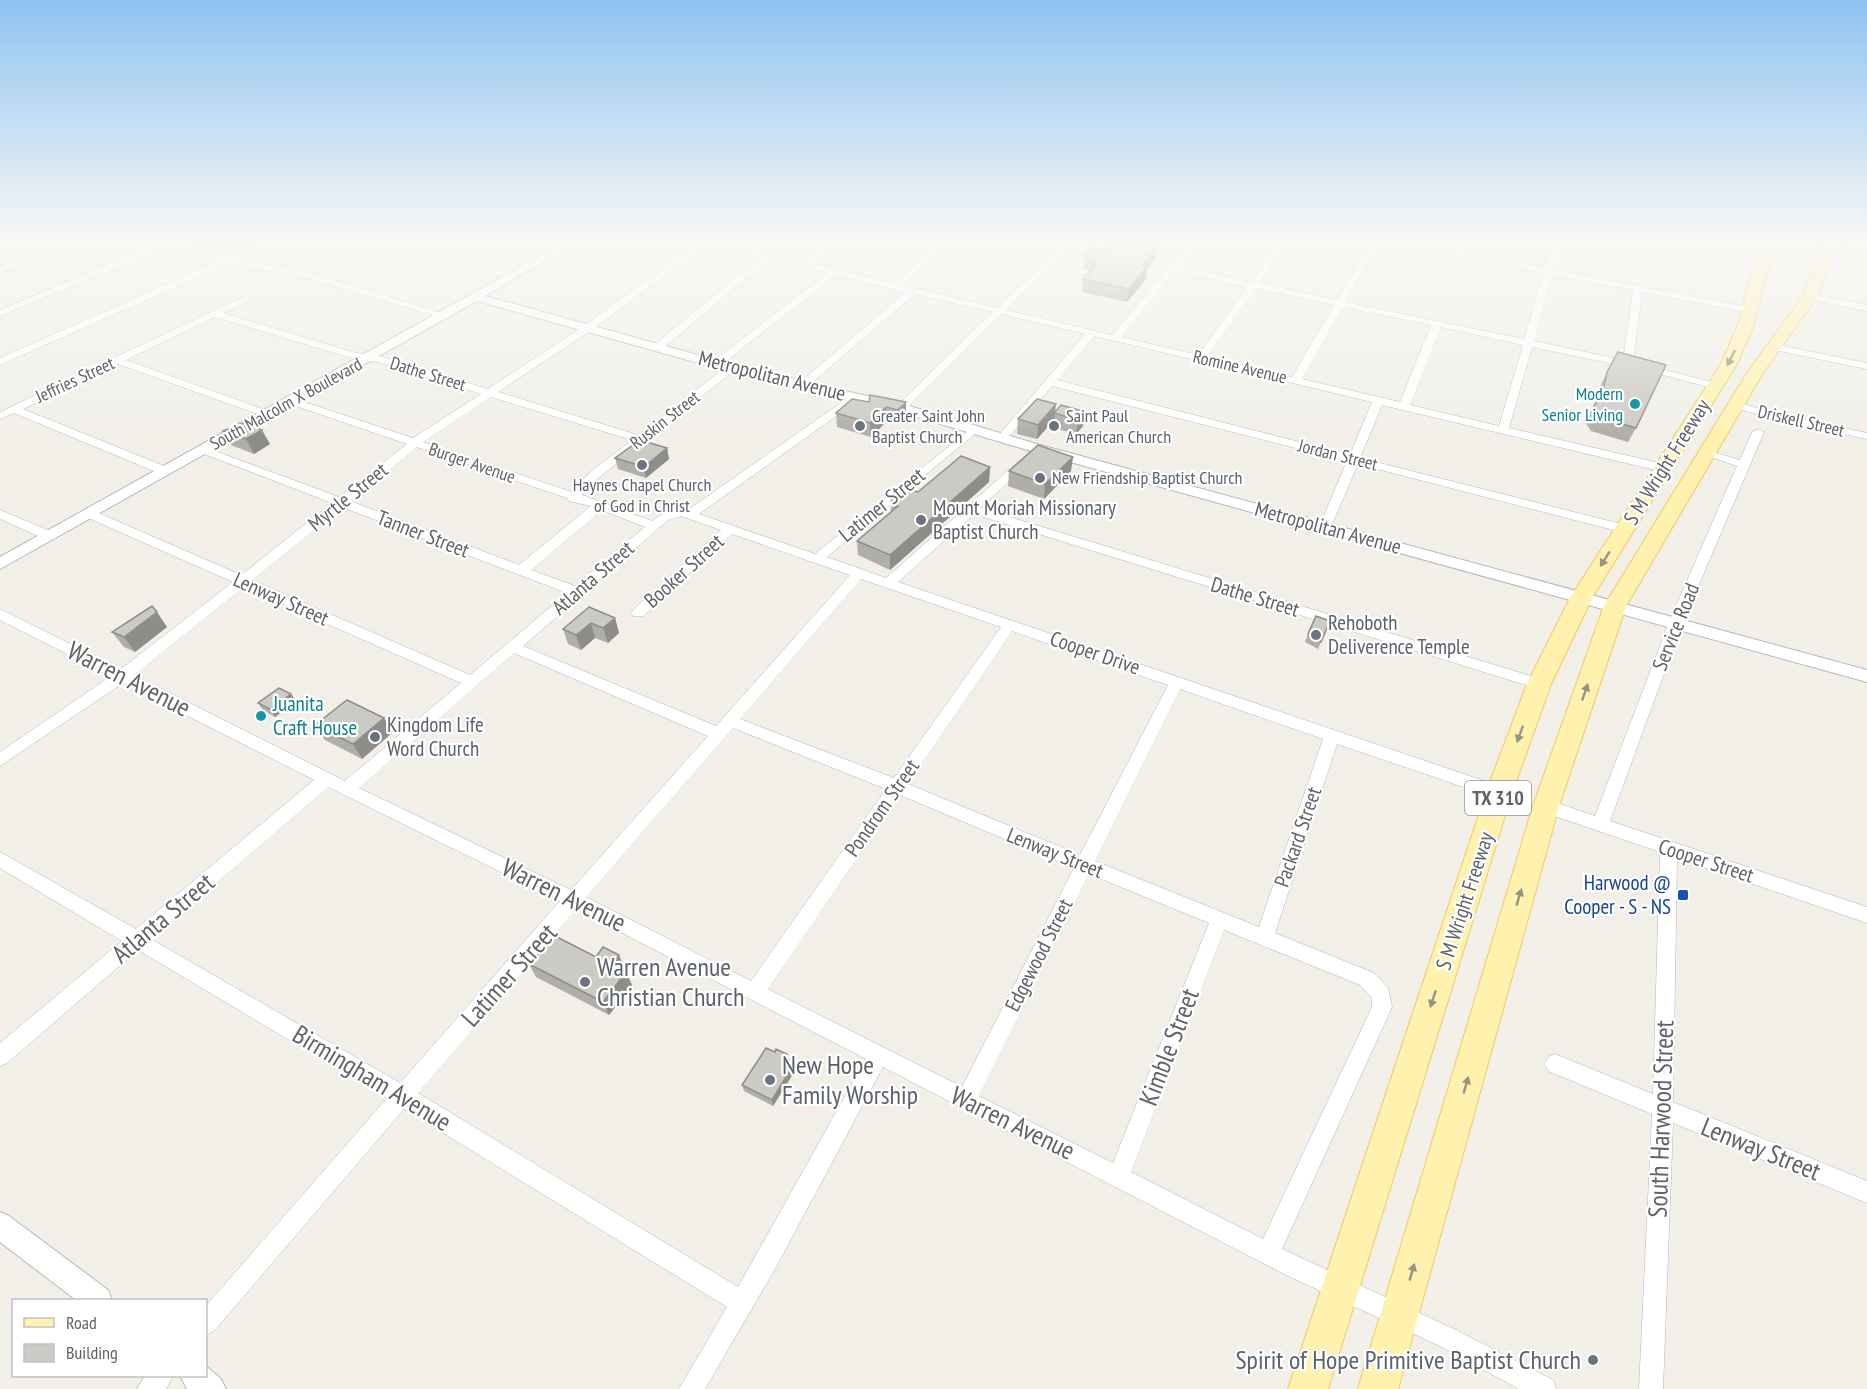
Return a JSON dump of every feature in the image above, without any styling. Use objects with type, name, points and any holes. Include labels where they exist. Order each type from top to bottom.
[{"type":"main road","name":"S M Wright Freeway","points":[[1378,1389],[1545,806],[1615,606],[1706,453],[1773,347],[1801,308]]},
{"type":"main road","name":"S M Wright Freeway","points":[[1308,1389],[1499,793],[1539,684],[1581,598],[1716,386],[1737,345],[1750,310]]},
{"type":"street","points":[[0,362],[122,308]]},
{"type":"street","name":"Jeffries Street","points":[[0,416],[227,308]]},
{"type":"street","points":[[418,308],[442,315]]},
{"type":"street","name":"South Malcolm X Boulevard","points":[[0,564],[456,308]]},
{"type":"street","name":"Metropolitan Avenue","points":[[517,308],[731,368],[902,408],[1039,449],[1867,676]]},
{"type":"street","name":"Myrtle Street","points":[[0,760],[123,676],[415,444],[615,308]]},
{"type":"street","points":[[658,347],[705,308]]},
{"type":"street","points":[[717,363],[789,308]]},
{"type":"street","points":[[803,385],[893,308]]},
{"type":"street","name":"Romine Avenue","points":[[986,308],[1664,468]]},
{"type":"street","points":[[902,408],[1002,308]]},
{"type":"street","points":[[1115,338],[1140,308]]},
{"type":"street","points":[[1202,357],[1237,308]]},
{"type":"street","points":[[1296,380],[1336,308]]},
{"type":"street","points":[[1361,308],[1628,364],[1716,386]]},
{"type":"street","points":[[1503,430],[1537,308]]},
{"type":"street","points":[[1628,364],[1635,308]]},
{"type":"street","points":[[1739,308],[1750,310]]},
{"type":"street","name":"Dathe Street","points":[[215,314],[368,357],[379,358],[640,440]]},
{"type":"street","points":[[1404,406],[1437,324]]},
{"type":"street","points":[[1002,438],[1092,332]]},
{"type":"street","points":[[1773,347],[1867,366]]},
{"type":"street","points":[[117,360],[267,414]]},
{"type":"street","name":"Ruskin Street","points":[[573,498],[593,476],[731,368]]},
{"type":"street","name":"Jordan Street","points":[[1050,382],[1625,529]]},
{"type":"street","name":"Atlanta Street","points":[[347,789],[664,517],[674,513],[690,515],[856,397]]},
{"type":"street","points":[[1325,527],[1352,458],[1379,400]]},
{"type":"street","name":"Burger Avenue","points":[[291,401],[573,498],[600,505],[653,526]]},
{"type":"street","name":"Driskell Street","points":[[1736,405],[1776,417],[1867,436]]},
{"type":"street","points":[[13,409],[165,471]]},
{"type":"street","name":"Latimer Street","points":[[818,558],[973,430]]},
{"type":"street","name":"Service Road","points":[[1600,824],[1676,622],[1758,432]]},
{"type":"street","points":[[890,582],[1039,449]]},
{"type":"street","name":"Tanner Street","points":[[203,450],[577,592]]},
{"type":"street","points":[[1706,453],[1745,465]]},
{"type":"street","points":[[521,571],[600,505]]},
{"type":"street","name":"Dathe Street","points":[[971,509],[1539,684]]},
{"type":"street","points":[[0,514],[50,536]]},
{"type":"street","name":"Lenway Street","points":[[90,514],[472,682]]},
{"type":"street","name":"Cooper Drive","points":[[690,515],[1499,793]]},
{"type":"street","name":"Booker Street","points":[[638,613],[730,529]]},
{"type":"street","name":"Latimer Street","points":[[207,1322],[401,1095],[575,900],[860,572]]},
{"type":"street","name":"Warren Avenue","points":[[0,614],[326,779],[575,900],[966,1100],[1545,1389]]},
{"type":"street","name":"Pondrom Street","points":[[755,991],[1010,624]]},
{"type":"street","name":"Lenway Street","points":[[513,647],[725,727],[897,787],[1367,979],[1378,988],[1383,998],[1382,1007],[1269,1252]]},
{"type":"street","name":"Edgewood Street","points":[[966,1100],[1177,681]]},
{"type":"street","name":"Packard Street","points":[[1264,938],[1332,736]]},
{"type":"street","name":"Atlanta Street","points":[[0,1056],[326,779]]},
{"type":"street","name":"Cooper Street","points":[[1545,806],[1669,850],[1867,915]]},
{"type":"street","name":"South Harwood Street","points":[[1651,1389],[1663,1108],[1669,850]]},
{"type":"street","name":"Birmingham Avenue","points":[[0,859],[401,1095],[741,1302]]},
{"type":"street","name":"Kimble Street","points":[[1119,1175],[1219,920]]},
{"type":"street","points":[[691,1389],[767,1261],[879,1055]]},
{"type":"street","name":"Lenway Street","points":[[1555,1064],[1867,1192]]},
{"type":"street","points":[[0,1225],[97,1299]]},
{"type":"street","points":[[149,1389],[159,1377]]},
{"type":"street","points":[[195,1377],[211,1389]]},
{"type":"building","name":"Modern Senior Living","points":[[1618,352],[1666,365],[1636,428],[1598,417],[1593,408],[1603,391],[1607,372]]},
{"type":"building","points":[[870,395],[906,402],[898,410],[886,407],[870,423],[836,413],[852,399],[869,402]]},
{"type":"building","points":[[1037,399],[1056,404],[1038,425],[1018,419]]},
{"type":"building","points":[[1061,405],[1085,412],[1078,420],[1054,413]]},
{"type":"building","points":[[243,423],[262,430],[246,439],[223,431]]},
{"type":"building","points":[[640,440],[667,448],[644,467],[615,458]]},
{"type":"building","points":[[1038,445],[1073,457],[1045,484],[1009,471]]},
{"type":"building","points":[[961,456],[990,467],[890,555],[857,541],[898,506],[891,501],[906,488],[918,492]]},
{"type":"building","points":[[152,606],[157,612],[124,637],[112,632]]},
{"type":"building","points":[[589,607],[615,618],[603,628],[591,623],[576,635],[563,629]]},
{"type":"building","name":"Rehoboth Deliverence Temple","points":[[1316,616],[1330,621],[1321,642],[1308,634]]},
{"type":"building","points":[[279,688],[291,694],[270,709],[258,703]]},
{"type":"building","points":[[347,700],[384,718],[353,744],[315,725]]},
{"type":"building","name":"Warren Avenue Christian Church","points":[[553,935],[596,957],[603,947],[619,955],[612,965],[626,972],[603,1002],[529,964]]},
{"type":"building","name":"New Hope Family Worship","points":[[766,1048],[787,1054],[785,1058],[795,1062],[772,1100],[742,1085]]},
{"type":"place","name":"Modern Senior Living","points":[[1635,404]]},
{"type":"place","name":"Greater Saint John Baptist Church","points":[[860,426]]},
{"type":"place","name":"Saint Paul American Church","points":[[1054,426]]},
{"type":"place","name":"Haynes Chapel Church of God in Christ","points":[[642,465]]},
{"type":"place","name":"New Friendship Baptist Church","points":[[1040,478]]},
{"type":"place","name":"Mount Moriah Missionary Baptist Church","points":[[921,520]]},
{"type":"place","name":"Rehoboth Deliverence Temple","points":[[1316,635]]},
{"type":"place","name":"Juanita Craft House","points":[[261,716]]},
{"type":"place","name":"Kingdom Life Word Church","points":[[375,737]]},
{"type":"place","name":"Harwood @ Cooper - S - NS","points":[[1683,895]]},
{"type":"place","name":"Warren Avenue Christian Church","points":[[585,982]]},
{"type":"place","name":"New Hope Family Worship","points":[[770,1080]]},
{"type":"place","name":"Spirit of Hope Primitive Baptist Church","points":[[1593,1360]]}]
